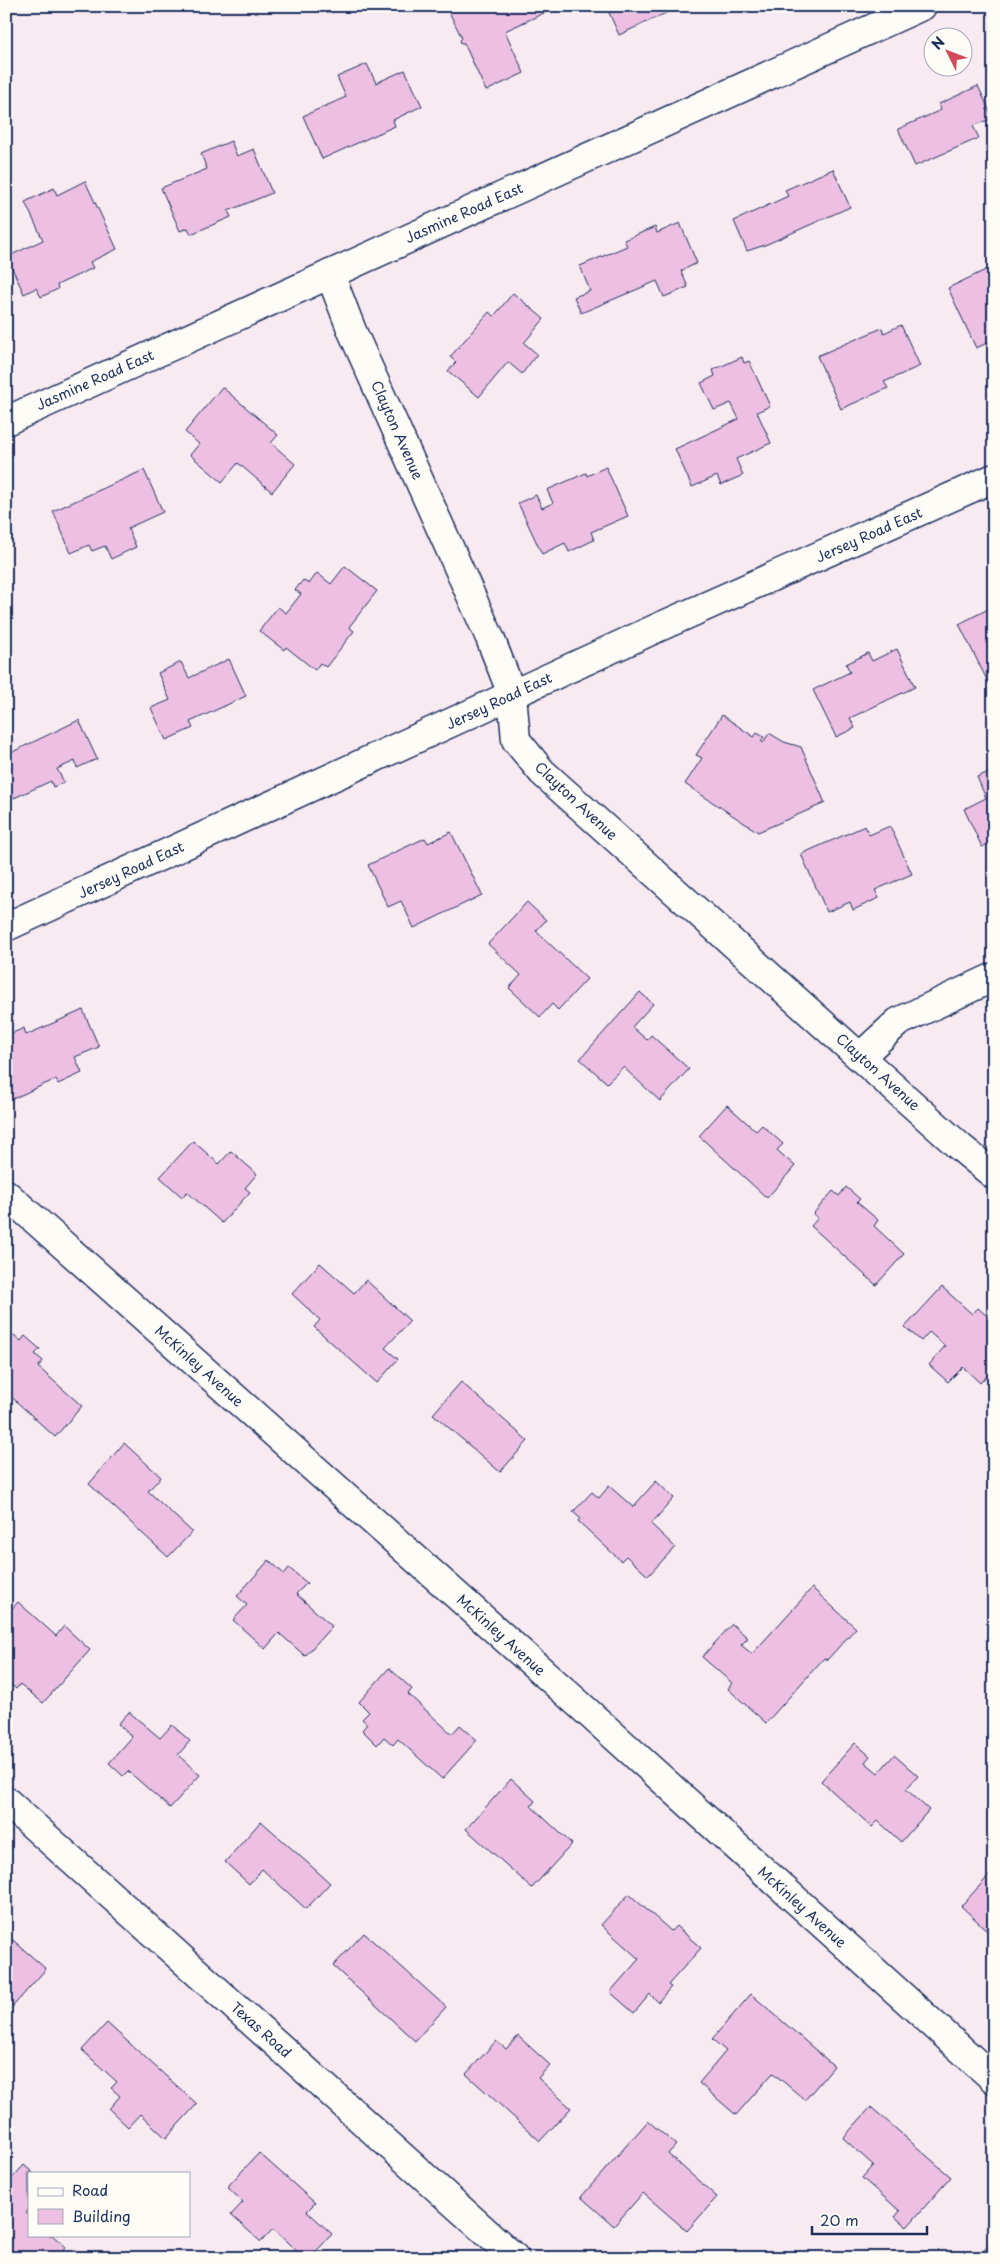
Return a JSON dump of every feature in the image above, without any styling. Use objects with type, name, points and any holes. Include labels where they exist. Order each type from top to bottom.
[{"type":"street","name":"Jasmine Road East","points":[[6,421],[922,6]]},
{"type":"street","name":"Clayton Avenue","points":[[330,274],[352,331],[490,638],[512,694],[516,740],[542,772],[861,1056],[960,1147],[994,1174]]},
{"type":"street","name":"Jersey Road East","points":[[6,927],[427,735],[512,694],[994,478]]},
{"type":"street","points":[[861,1056],[898,1022],[994,977]]},
{"type":"street","name":"McKinley Avenue","points":[[6,1194],[557,1684],[994,2080]]},
{"type":"street","name":"Texas Road","points":[[6,1801],[515,2258]]},
{"type":"building","points":[[450,6],[557,7],[505,31],[524,73],[486,91],[464,43],[461,43],[460,40],[462,38],[447,8]]},
{"type":"building","points":[[606,6],[681,6],[619,35]]},
{"type":"building","points":[[367,64],[376,83],[405,70],[422,106],[393,120],[395,126],[322,159],[303,116],[346,97],[337,77]]},
{"type":"building","points":[[978,86],[993,118],[973,126],[979,138],[915,166],[898,129],[941,110],[939,104]]},
{"type":"building","points":[[231,141],[237,156],[254,149],[272,193],[228,211],[231,217],[191,234],[188,228],[180,231],[161,188],[207,169],[201,154]]},
{"type":"building","points":[[833,169],[850,207],[765,245],[747,251],[734,221],[788,196],[785,190]]},
{"type":"building","points":[[85,181],[117,249],[90,262],[93,268],[57,285],[58,289],[41,297],[36,288],[24,294],[7,257],[43,240],[25,202],[54,188],[57,195]]},
{"type":"building","points":[[680,223],[697,263],[681,271],[688,287],[664,297],[657,281],[581,313],[574,297],[590,291],[580,266],[627,246],[624,240],[655,227],[657,233]]},
{"type":"building","points":[[994,266],[994,340],[976,348],[948,288]]},
{"type":"building","points":[[513,293],[544,319],[524,343],[537,354],[522,374],[508,362],[479,397],[448,371],[456,362],[450,357],[489,312],[494,316]]},
{"type":"building","points":[[901,325],[920,366],[884,382],[888,388],[841,409],[817,356],[882,328],[884,333]]},
{"type":"building","points":[[742,357],[744,363],[749,361],[770,406],[757,412],[771,443],[736,459],[743,475],[721,485],[717,476],[692,487],[675,449],[739,419],[731,403],[714,410],[701,383],[715,376],[713,370]]},
{"type":"building","points":[[222,387],[278,435],[271,443],[295,464],[272,492],[238,463],[222,482],[190,455],[199,444],[185,432]]},
{"type":"building","points":[[606,467],[628,516],[591,532],[594,540],[569,552],[565,543],[542,554],[518,503],[536,495],[542,508],[553,503],[547,490],[586,473],[587,476]]},
{"type":"building","points":[[144,470],[163,512],[128,528],[136,547],[111,559],[105,546],[92,551],[89,545],[71,553],[53,511]]},
{"type":"building","points":[[345,566],[377,591],[349,627],[354,631],[326,667],[320,663],[315,670],[286,647],[284,650],[259,631],[278,607],[286,613],[301,594],[295,590],[303,580],[309,584],[317,573],[331,584]]},
{"type":"building","points":[[994,606],[994,681],[989,684],[959,624]]},
{"type":"building","points":[[897,649],[915,687],[850,718],[855,728],[836,737],[813,690],[850,672],[846,664],[868,653],[872,661]]},
{"type":"building","points":[[229,659],[246,696],[190,722],[193,728],[166,740],[151,708],[170,700],[158,673],[181,662],[189,678]]},
{"type":"building","points":[[722,715],[754,737],[757,733],[764,737],[761,741],[763,743],[769,733],[784,742],[801,747],[825,803],[758,832],[685,784],[702,758],[696,755]]},
{"type":"building","points":[[79,720],[97,759],[77,768],[75,761],[57,769],[64,782],[53,787],[51,781],[14,798],[6,781],[6,755]]},
{"type":"building","points":[[994,770],[994,841],[982,847],[964,809],[986,798],[977,777]]},
{"type":"building","points":[[865,826],[869,835],[890,826],[912,874],[875,890],[879,898],[853,910],[850,902],[827,912],[801,854]]},
{"type":"building","points":[[451,832],[482,895],[414,928],[401,901],[388,907],[368,865],[425,838],[428,843]]},
{"type":"building","points":[[527,902],[546,920],[536,931],[587,979],[558,1010],[552,1004],[540,1017],[509,988],[521,975],[488,944]]},
{"type":"building","points":[[640,992],[653,1004],[632,1027],[647,1040],[651,1035],[689,1069],[660,1101],[623,1067],[607,1083],[580,1059]]},
{"type":"building","points":[[83,1010],[99,1047],[75,1057],[82,1073],[58,1084],[56,1079],[8,1101],[6,1036],[24,1028],[26,1035]]},
{"type":"building","points":[[727,1105],[756,1131],[762,1125],[783,1144],[777,1150],[795,1166],[767,1198],[699,1136]]},
{"type":"building","points":[[193,1141],[219,1164],[231,1151],[257,1174],[245,1188],[250,1192],[222,1223],[187,1192],[182,1197],[160,1177]]},
{"type":"building","points":[[846,1187],[860,1199],[857,1202],[878,1220],[874,1226],[904,1254],[876,1285],[811,1226],[818,1218],[813,1214],[833,1191],[839,1196]]},
{"type":"building","points":[[320,1263],[354,1293],[366,1280],[410,1321],[385,1348],[398,1359],[377,1383],[314,1327],[320,1320],[292,1294]]},
{"type":"building","points":[[942,1287],[972,1314],[978,1308],[994,1322],[994,1328],[991,1331],[994,1334],[994,1368],[980,1383],[963,1367],[948,1382],[929,1365],[945,1346],[929,1332],[921,1341],[905,1327]]},
{"type":"building","points":[[14,1335],[21,1341],[25,1336],[40,1349],[35,1354],[43,1361],[38,1367],[82,1406],[55,1437],[6,1392],[6,1344]]},
{"type":"building","points":[[461,1382],[528,1441],[500,1472],[433,1414]]},
{"type":"building","points":[[124,1443],[161,1477],[148,1491],[192,1532],[168,1557],[89,1484]]},
{"type":"building","points":[[656,1481],[674,1498],[651,1524],[675,1547],[648,1576],[626,1556],[621,1561],[578,1521],[580,1518],[573,1512],[592,1492],[599,1498],[609,1486],[633,1507]]},
{"type":"building","points":[[269,1560],[284,1574],[289,1568],[307,1583],[296,1594],[332,1626],[305,1656],[279,1633],[265,1649],[233,1620],[247,1605],[237,1596]]},
{"type":"building","points":[[812,1588],[856,1628],[827,1660],[824,1658],[766,1723],[728,1689],[732,1683],[702,1657],[732,1624],[748,1638],[741,1645],[752,1654]]},
{"type":"building","points":[[18,1602],[56,1636],[64,1626],[90,1650],[43,1703],[20,1684],[16,1689],[6,1680],[6,1615]]},
{"type":"building","points":[[389,1668],[412,1689],[408,1694],[452,1734],[460,1725],[477,1740],[442,1779],[398,1739],[393,1745],[384,1737],[377,1745],[362,1730],[367,1724],[362,1719],[369,1712],[359,1702]]},
{"type":"building","points":[[129,1712],[160,1738],[172,1725],[190,1741],[178,1755],[200,1775],[170,1808],[128,1771],[123,1776],[109,1763],[132,1737],[118,1724]]},
{"type":"building","points":[[855,1743],[870,1756],[865,1762],[878,1773],[894,1755],[918,1776],[906,1789],[929,1810],[901,1842],[878,1821],[872,1827],[821,1781]]},
{"type":"building","points":[[511,1779],[535,1801],[531,1806],[572,1844],[532,1888],[466,1829]]},
{"type":"building","points":[[261,1821],[330,1883],[306,1909],[262,1869],[249,1884],[225,1862]]},
{"type":"building","points":[[994,1870],[994,1937],[961,1906]]},
{"type":"building","points":[[629,1894],[671,1931],[676,1926],[701,1948],[668,1985],[671,1987],[658,2002],[650,1994],[634,2013],[610,1992],[639,1959],[601,1925]]},
{"type":"building","points":[[364,1933],[446,2007],[415,2041],[333,1966]]},
{"type":"building","points":[[6,1934],[46,1969],[6,2014]]},
{"type":"building","points":[[751,1994],[834,2066],[805,2100],[773,2073],[736,2115],[699,2083],[726,2051],[712,2039]]},
{"type":"building","points":[[107,2023],[197,2104],[166,2138],[140,2114],[128,2127],[109,2109],[120,2096],[111,2088],[117,2082],[82,2050]]},
{"type":"building","points":[[518,2036],[550,2065],[538,2078],[571,2108],[540,2141],[466,2074],[496,2041],[506,2049]]},
{"type":"building","points":[[871,2107],[951,2177],[907,2227],[895,2217],[900,2211],[862,2178],[873,2165],[843,2138]]},
{"type":"building","points":[[648,2121],[676,2145],[668,2154],[717,2197],[687,2231],[643,2193],[614,2226],[581,2197]]},
{"type":"building","points":[[259,2153],[315,2203],[307,2211],[332,2234],[310,2258],[304,2258],[273,2229],[261,2242],[231,2215],[243,2202],[227,2187]]},
{"type":"building","points":[[24,2165],[32,2172],[28,2172],[28,2210],[26,2213],[28,2214],[28,2236],[53,2236],[66,2247],[57,2258],[14,2258],[6,2251],[6,2185]]},
{"type":"building","points":[[994,2239],[994,2258],[977,2258]]}]
